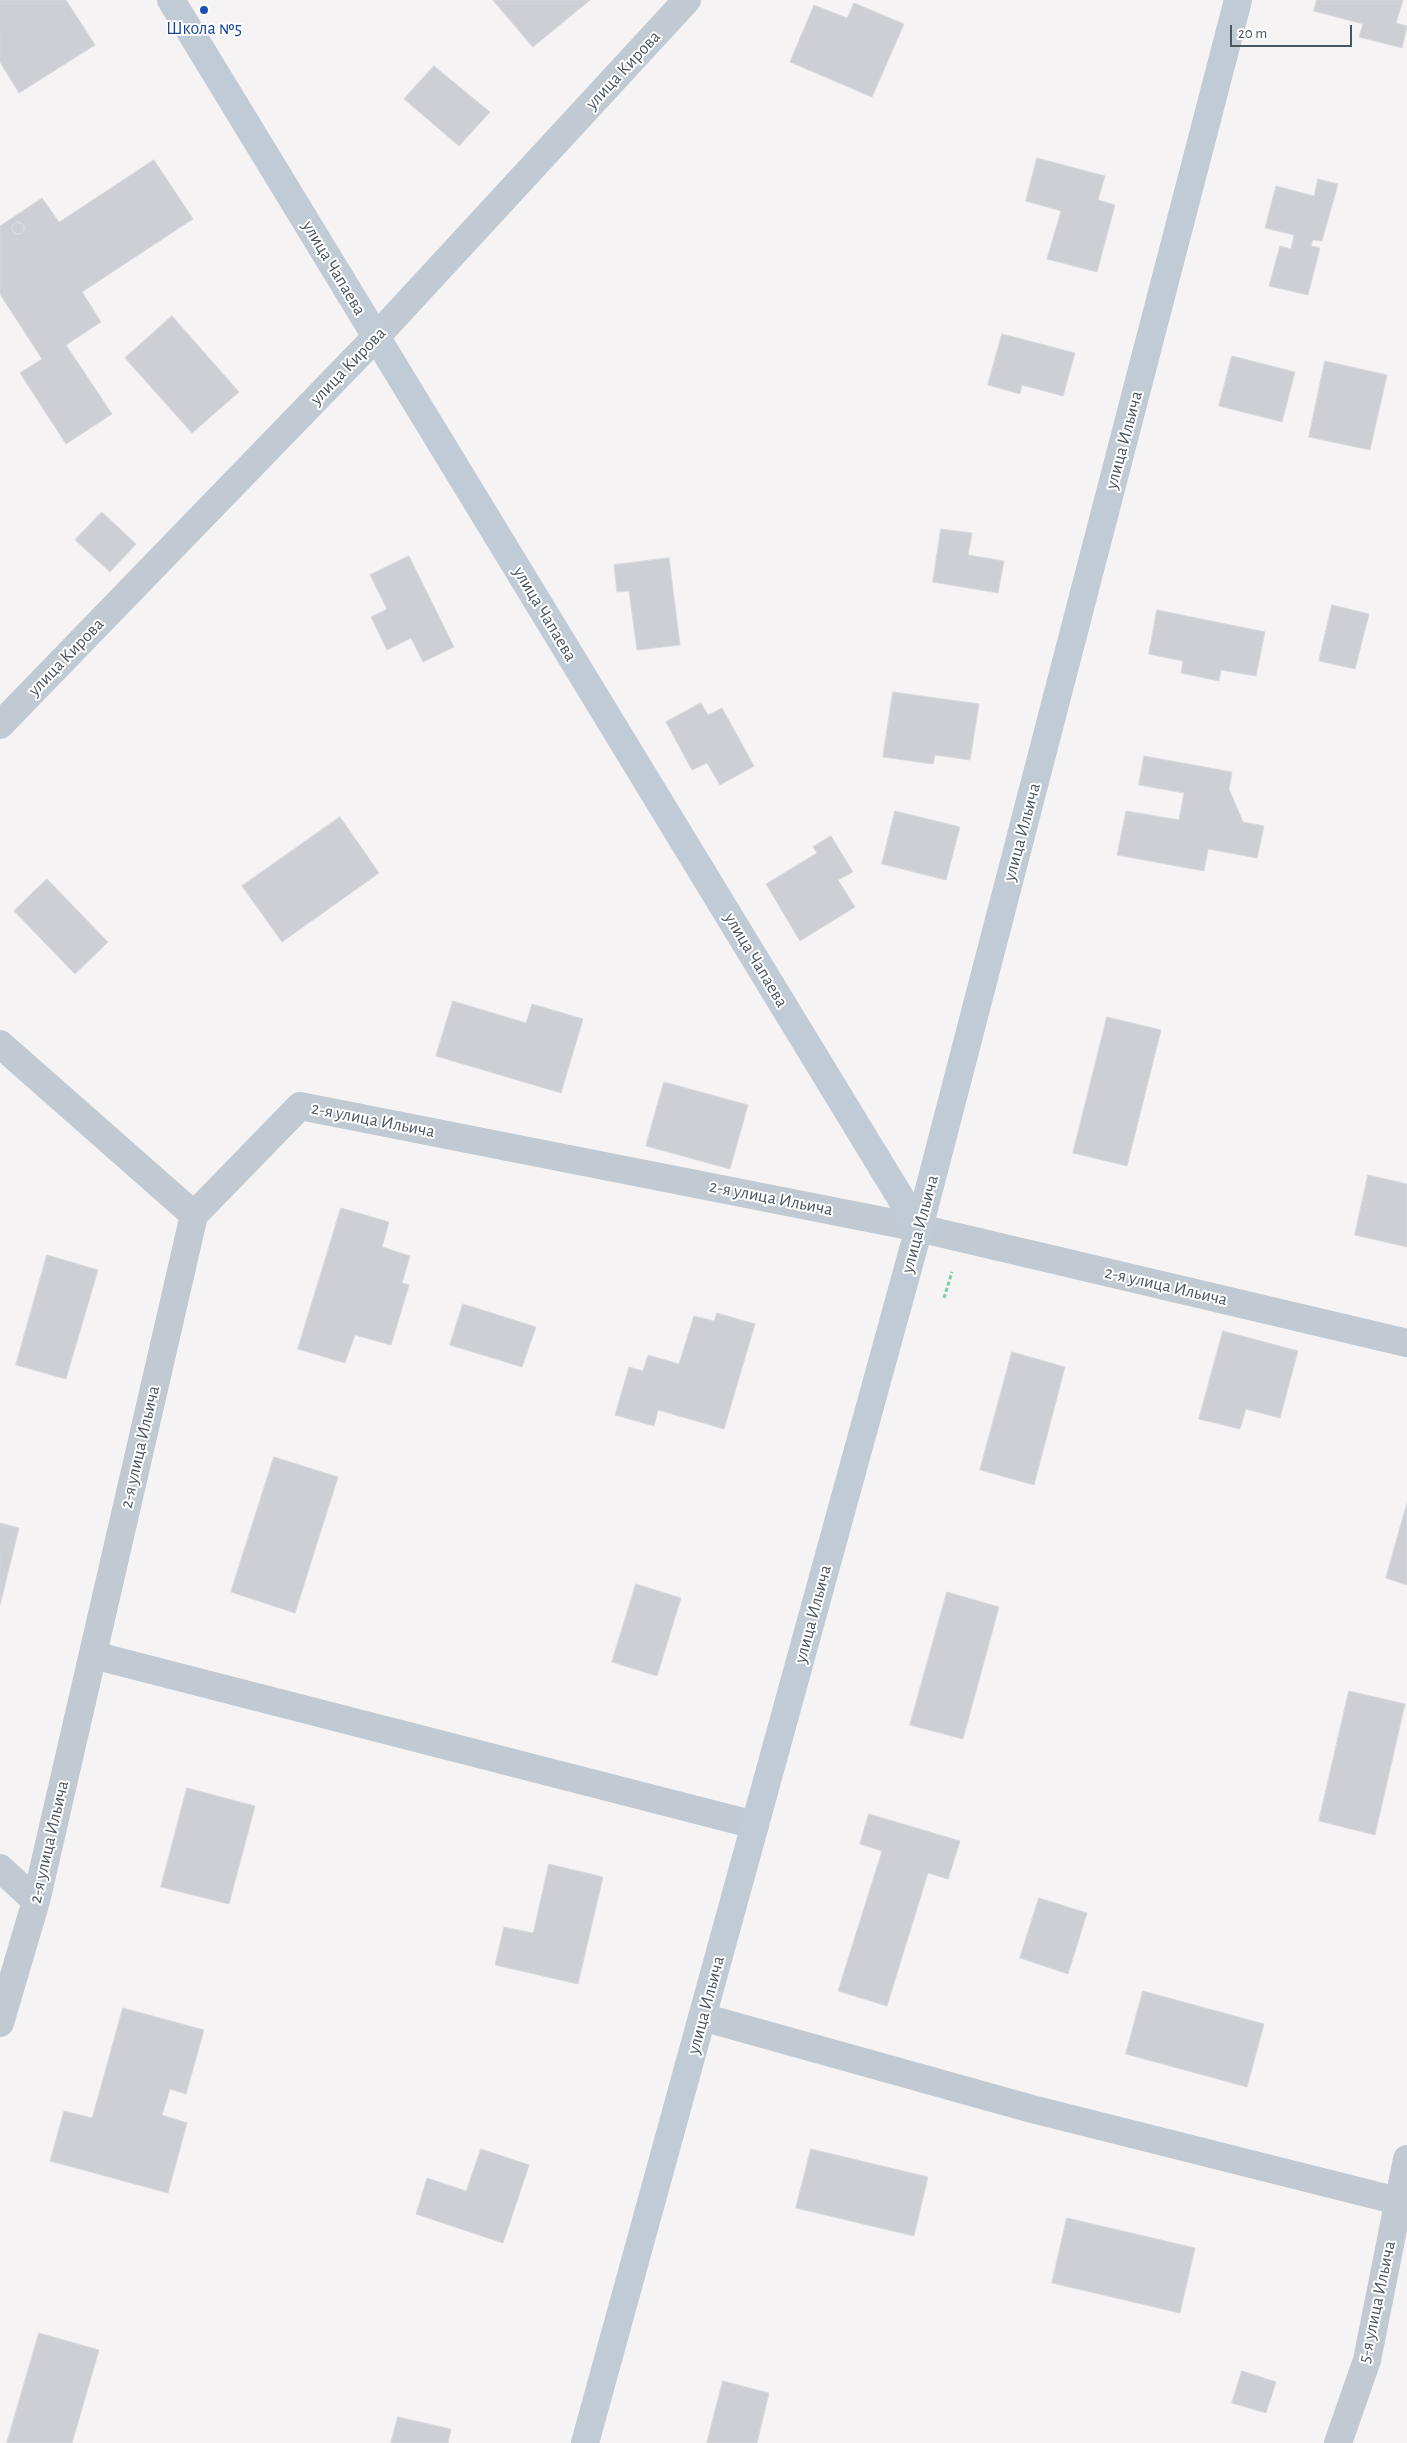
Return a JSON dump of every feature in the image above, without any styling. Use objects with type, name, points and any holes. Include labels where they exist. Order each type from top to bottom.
[{"type":"main road","name":"улица Чапаева","points":[[171,0],[919,1228]]},
{"type":"main road","name":"улица Ильича","points":[[586,2443],[919,1228],[1238,0]]},
{"type":"street","name":"улица Кирова","points":[[0,725],[376,338],[687,0]]},
{"type":"street","points":[[0,1044],[194,1215]]},
{"type":"street","name":"2-я улица Ильича","points":[[0,2023],[36,1901],[194,1215],[300,1106],[919,1228],[1407,1343]]},
{"type":"street","points":[[93,1654],[755,1825]]},
{"type":"street","points":[[0,1868],[36,1901]]},
{"type":"street","points":[[702,2017],[1032,2109],[1398,2201]]},
{"type":"street","name":"5-я улица Ильича","points":[[1338,2443],[1367,2360],[1407,2159]]},
{"type":"building","points":[[0,0],[66,0],[95,45],[19,93],[0,62]]},
{"type":"building","points":[[493,0],[590,0],[533,47]]},
{"type":"building","points":[[1317,0],[1403,0],[1396,23],[1407,26],[1402,48],[1359,37],[1363,24],[1314,11]]},
{"type":"building","points":[[854,3],[904,24],[872,97],[790,62],[814,5],[847,18]]},
{"type":"building","points":[[434,66],[490,112],[459,146],[404,99]]},
{"type":"building","points":[[1037,158],[1105,176],[1098,200],[1115,205],[1097,272],[1047,259],[1061,211],[1026,201]]},
{"type":"building","points":[[154,160],[193,219],[82,292],[101,322],[66,345],[112,414],[66,444],[20,373],[42,359],[0,294],[0,226],[42,198],[59,222]],"holes":[[[16,222],[23,224],[25,228],[21,234],[15,234],[12,231],[12,227]]]},
{"type":"building","points":[[1318,179],[1338,184],[1322,241],[1313,240],[1311,246],[1320,248],[1308,295],[1269,286],[1280,246],[1291,249],[1294,235],[1265,228],[1276,186],[1314,196]]},
{"type":"building","points":[[16,222],[20,222],[24,228],[20,234],[16,234],[12,230],[12,226]]},
{"type":"building","points":[[172,316],[239,392],[192,433],[125,358]]},
{"type":"building","points":[[1002,334],[1075,353],[1063,396],[1022,385],[1020,394],[988,385]]},
{"type":"building","points":[[1232,356],[1295,372],[1282,422],[1219,406]]},
{"type":"building","points":[[1325,361],[1387,375],[1370,450],[1309,437]]},
{"type":"building","points":[[102,512],[136,544],[110,572],[75,540]]},
{"type":"building","points":[[941,529],[972,533],[968,555],[1004,561],[998,593],[933,582]]},
{"type":"building","points":[[409,556],[454,647],[423,662],[411,638],[387,650],[371,617],[387,609],[370,575]]},
{"type":"building","points":[[669,558],[680,645],[637,650],[629,591],[617,592],[614,565]]},
{"type":"building","points":[[1332,605],[1369,614],[1355,669],[1319,661]]},
{"type":"building","points":[[1157,610],[1265,632],[1256,676],[1221,670],[1219,681],[1181,673],[1183,661],[1149,654]]},
{"type":"building","points":[[893,692],[979,704],[970,760],[935,755],[933,764],[883,757]]},
{"type":"building","points":[[701,703],[708,715],[722,708],[754,766],[720,785],[707,763],[692,770],[666,722]]},
{"type":"building","points":[[1144,756],[1232,772],[1229,789],[1243,822],[1264,826],[1257,858],[1208,849],[1204,871],[1117,855],[1126,811],[1179,820],[1184,793],[1139,785]]},
{"type":"building","points":[[895,811],[960,827],[946,880],[882,864]]},
{"type":"building","points":[[340,817],[379,873],[282,942],[242,886]]},
{"type":"building","points":[[831,836],[853,872],[838,880],[855,907],[800,941],[766,884],[817,853],[813,847]]},
{"type":"building","points":[[47,879],[108,942],[75,974],[14,911]]},
{"type":"building","points":[[453,1001],[526,1023],[532,1004],[583,1019],[561,1093],[436,1056]]},
{"type":"building","points":[[1107,1017],[1161,1030],[1127,1166],[1073,1153]]},
{"type":"building","points":[[664,1082],[748,1105],[730,1169],[646,1146]]},
{"type":"building","points":[[1368,1175],[1407,1184],[1407,1247],[1355,1235]]},
{"type":"building","points":[[341,1208],[389,1222],[382,1247],[410,1256],[402,1283],[409,1285],[391,1345],[355,1335],[345,1363],[298,1349]]},
{"type":"building","points":[[47,1255],[98,1270],[66,1379],[16,1365]]},
{"type":"building","points":[[463,1304],[536,1327],[522,1367],[450,1345]]},
{"type":"building","points":[[717,1313],[755,1324],[724,1429],[658,1410],[654,1426],[615,1415],[629,1367],[643,1371],[648,1355],[679,1364],[694,1316],[714,1321]]},
{"type":"building","points":[[1223,1331],[1298,1351],[1280,1418],[1246,1409],[1240,1429],[1199,1419]]},
{"type":"building","points":[[1012,1352],[1065,1367],[1034,1485],[980,1470]]},
{"type":"building","points":[[274,1457],[338,1477],[295,1613],[231,1592]]},
{"type":"building","points":[[1407,1503],[1407,1585],[1386,1578]]},
{"type":"building","points":[[0,1523],[19,1528],[0,1605]]},
{"type":"building","points":[[636,1584],[681,1598],[657,1676],[612,1662]]},
{"type":"building","points":[[947,1592],[999,1607],[963,1739],[910,1725]]},
{"type":"building","points":[[1349,1691],[1405,1704],[1375,1835],[1319,1821]]},
{"type":"building","points":[[187,1788],[255,1806],[229,1904],[161,1887]]},
{"type":"building","points":[[869,1814],[960,1841],[948,1879],[928,1873],[887,2006],[838,1991],[882,1851],[860,1844]]},
{"type":"building","points":[[549,1864],[603,1877],[578,1984],[495,1965],[504,1927],[533,1933]]},
{"type":"building","points":[[1039,1898],[1087,1913],[1068,1974],[1020,1958]]},
{"type":"building","points":[[1143,1991],[1264,2024],[1247,2087],[1126,2054]]},
{"type":"building","points":[[123,2008],[204,2030],[186,2094],[170,2089],[162,2115],[187,2123],[168,2193],[50,2161],[64,2111],[92,2118]]},
{"type":"building","points":[[481,2149],[529,2165],[503,2243],[416,2214],[427,2178],[466,2191]]},
{"type":"building","points":[[811,2149],[928,2177],[914,2236],[796,2208]]},
{"type":"building","points":[[1067,2218],[1195,2248],[1180,2313],[1052,2283]]},
{"type":"building","points":[[39,2333],[99,2350],[72,2443],[7,2443]]},
{"type":"building","points":[[1242,2371],[1276,2382],[1266,2413],[1232,2403]]},
{"type":"building","points":[[723,2381],[769,2393],[757,2443],[707,2443]]},
{"type":"building","points":[[398,2417],[451,2429],[448,2443],[391,2443]]},
{"type":"place","name":"Школа №5","points":[[204,10]]}]
